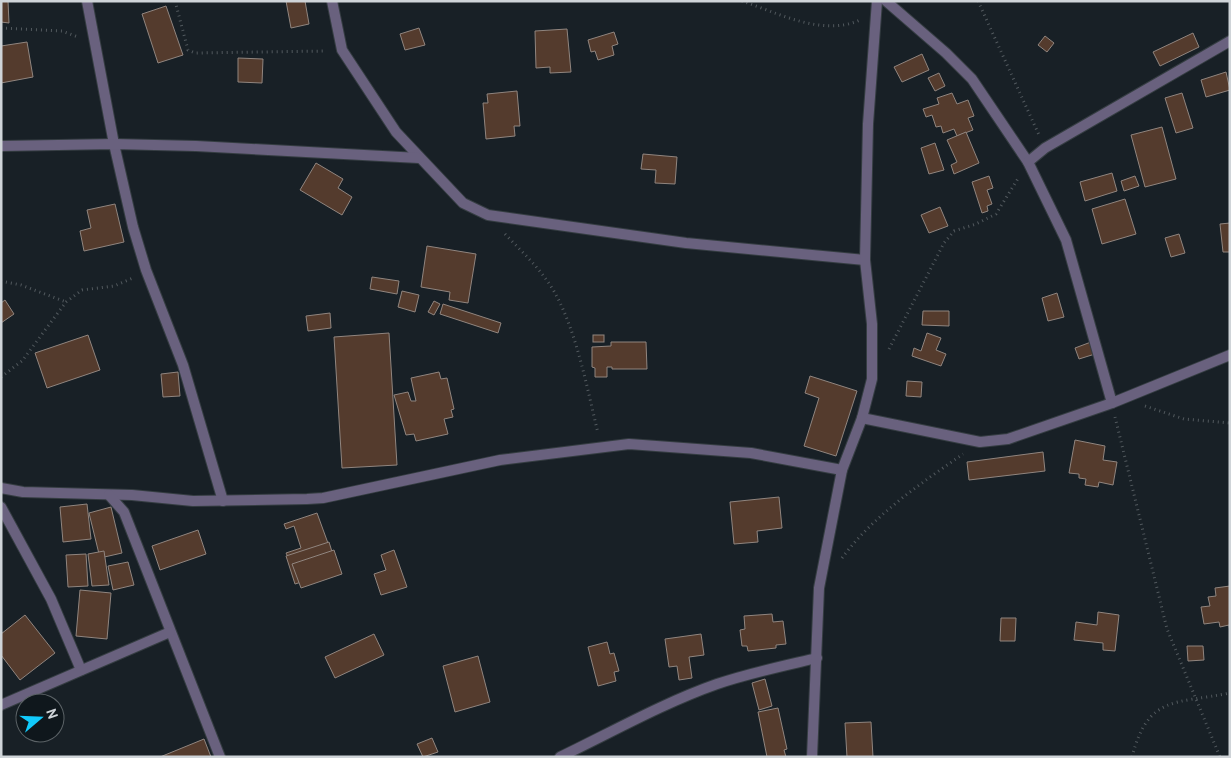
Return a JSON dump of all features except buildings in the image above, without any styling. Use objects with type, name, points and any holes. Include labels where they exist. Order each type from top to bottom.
[{"type":"street","points":[[87,1],[93,42],[133,227],[146,270],[183,364],[223,501]]},
{"type":"street","points":[[332,1],[342,50],[396,132],[418,158],[463,204],[488,215],[686,243],[865,260]]},
{"type":"street","points":[[812,757],[819,588],[842,470],[862,418],[872,379],[872,324],[865,260],[868,124],[877,1]]},
{"type":"street","points":[[886,1],[946,53],[972,80],[1028,162],[1066,240],[1112,403]]},
{"type":"street","points":[[1028,162],[1045,148],[1230,41]]},
{"type":"street","points":[[1,146],[114,144],[418,158]]},
{"type":"street","points":[[862,418],[980,442],[1008,439],[1035,432],[1126,398],[1230,355]]},
{"type":"street","points":[[1,488],[23,492],[223,501],[323,498],[500,460],[629,444],[751,453],[842,470]]},
{"type":"street","points":[[109,495],[124,512],[220,757]]},
{"type":"street","points":[[1,507],[51,599],[81,670]]},
{"type":"street","points":[[1,705],[170,632]]},
{"type":"street","points":[[560,757],[679,699],[715,684],[743,675],[817,658]]},
{"type":"path","points":[[175,1],[188,50],[195,53],[342,50]]},
{"type":"path","points":[[742,1],[826,27],[851,24],[875,14]]},
{"type":"path","points":[[978,1],[1045,148]]},
{"type":"path","points":[[1,28],[62,31],[93,42]]},
{"type":"path","points":[[887,353],[944,243],[954,231],[996,214],[1028,162]]},
{"type":"path","points":[[488,215],[540,271],[555,294],[567,318],[601,447]]},
{"type":"path","points":[[1,377],[22,361],[66,302],[82,290],[114,286],[146,270]]},
{"type":"path","points":[[1,281],[21,285],[66,302]]},
{"type":"path","points":[[1126,398],[1164,414],[1184,419],[1230,423]]},
{"type":"path","points":[[1112,403],[1167,629],[1220,757]]},
{"type":"path","points":[[837,565],[854,541],[911,490],[980,442]]},
{"type":"path","points":[[1132,757],[1138,733],[1147,718],[1160,707],[1230,693]]}]
